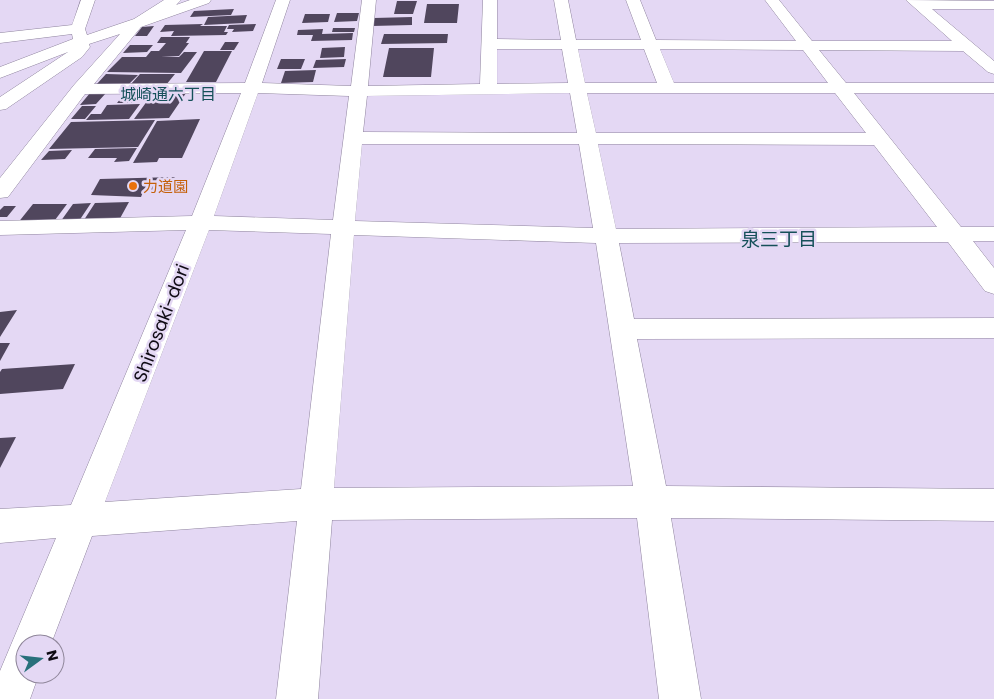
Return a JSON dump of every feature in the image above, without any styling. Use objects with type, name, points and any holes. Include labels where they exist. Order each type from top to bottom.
[{"type":"street","points":[[0,105],[76,54],[82,47],[79,36],[88,0]]},
{"type":"street","points":[[0,192],[80,89],[136,24],[174,0]]},
{"type":"street","points":[[0,38],[79,36],[136,24],[204,0]]},
{"type":"street","name":"Shirosaki-dori","points":[[35,634],[150,354],[199,223],[253,88],[283,0]]},
{"type":"street","points":[[297,699],[343,227],[369,0]]},
{"type":"street","points":[[488,89],[490,0]]},
{"type":"street","points":[[561,0],[606,236],[652,502],[680,699]]},
{"type":"street","points":[[633,0],[667,88]]},
{"type":"street","points":[[772,0],[882,138],[994,284]]},
{"type":"street","points":[[916,3],[994,5]]},
{"type":"street","points":[[916,3],[994,69]]},
{"type":"street","points":[[0,73],[79,36]]},
{"type":"street","points":[[489,44],[966,46]]},
{"type":"street","points":[[80,89],[253,88],[359,91],[579,88],[994,88]]},
{"type":"street","points":[[354,138],[882,138]]},
{"type":"street","points":[[0,228],[199,223],[606,236],[994,234]]},
{"type":"street","points":[[622,329],[994,328]]},
{"type":"street","points":[[0,526],[317,504],[652,502],[994,505]]},
{"type":"street","points":[[9,699],[15,684]]},
{"type":"building","points":[[397,1],[417,1],[413,14],[394,14]]},
{"type":"building","points":[[427,4],[459,4],[457,23],[424,23]]},
{"type":"building","points":[[234,9],[231,15],[190,17],[194,11]]},
{"type":"building","points":[[337,13],[359,13],[357,21],[334,22]]},
{"type":"building","points":[[305,14],[330,14],[328,22],[302,23]]},
{"type":"building","points":[[247,15],[244,23],[204,25],[208,17]]},
{"type":"building","points":[[412,17],[412,25],[372,26],[374,18]]},
{"type":"building","points":[[203,24],[200,26],[227,26],[224,32],[228,32],[226,35],[171,36],[174,31],[160,32],[165,25]]},
{"type":"building","points":[[256,24],[253,31],[232,32],[234,29],[227,29],[229,25]]},
{"type":"building","points":[[154,26],[147,36],[135,36],[142,27]]},
{"type":"building","points":[[333,28],[355,28],[354,32],[332,32]]},
{"type":"building","points":[[323,29],[322,34],[353,33],[352,40],[311,41],[313,35],[297,35],[298,30]]},
{"type":"building","points":[[384,34],[448,34],[447,43],[381,44]]},
{"type":"building","points":[[161,37],[190,37],[186,43],[189,43],[179,56],[161,56],[179,57],[184,52],[197,52],[181,73],[107,72],[122,57],[146,57],[151,51],[159,51],[166,43],[157,43]]},
{"type":"building","points":[[225,42],[239,42],[234,50],[220,50]]},
{"type":"building","points":[[130,45],[153,45],[147,52],[123,53]]},
{"type":"building","points":[[345,47],[344,57],[320,58],[322,48]]},
{"type":"building","points":[[389,48],[434,48],[431,77],[383,77]]},
{"type":"building","points":[[204,51],[232,51],[216,82],[186,82]]},
{"type":"building","points":[[281,59],[305,59],[301,69],[277,69]]},
{"type":"building","points":[[346,59],[344,67],[313,68],[316,60]]},
{"type":"building","points":[[316,70],[313,82],[281,83],[285,71]]},
{"type":"building","points":[[106,74],[138,75],[128,85],[96,85]]},
{"type":"building","points":[[140,74],[175,74],[166,85],[131,84]]},
{"type":"building","points":[[126,92],[143,92],[134,103],[117,103]]},
{"type":"building","points":[[90,93],[106,93],[96,104],[80,105]]},
{"type":"building","points":[[153,93],[186,93],[169,118],[134,119]]},
{"type":"building","points":[[140,104],[129,119],[86,120],[91,114],[101,114],[107,105]]},
{"type":"building","points":[[82,106],[96,106],[85,119],[71,119]]},
{"type":"building","points":[[200,119],[182,158],[159,158],[157,162],[133,163],[157,121]]},
{"type":"building","points":[[155,120],[138,147],[49,149],[71,122]]},
{"type":"building","points":[[137,148],[129,161],[114,162],[117,158],[88,158],[95,149]]},
{"type":"building","points":[[72,150],[65,159],[41,160],[49,151]]},
{"type":"building","name":"力道園","points":[[175,177],[167,192],[143,192],[141,197],[91,195],[100,179]]},
{"type":"building","points":[[129,202],[118,222],[82,223],[95,203]]},
{"type":"building","points":[[91,203],[77,224],[58,225],[73,204]]},
{"type":"building","points":[[33,204],[67,204],[52,224],[17,224]]},
{"type":"building","points":[[4,206],[16,206],[7,217],[0,217],[0,210]]},
{"type":"building","points":[[17,310],[0,337],[0,312]]},
{"type":"building","points":[[0,343],[10,343],[0,361]]},
{"type":"building","points":[[75,364],[63,389],[0,394],[0,372],[2,369]]},
{"type":"building","points":[[16,437],[0,468],[0,438]]},
{"type":"place","name":"力道園","points":[[133,186]]},
{"type":"district","name":"城崎通六丁目","points":[[168,94]]},
{"type":"district","name":"泉三丁目","points":[[779,239]]}]
